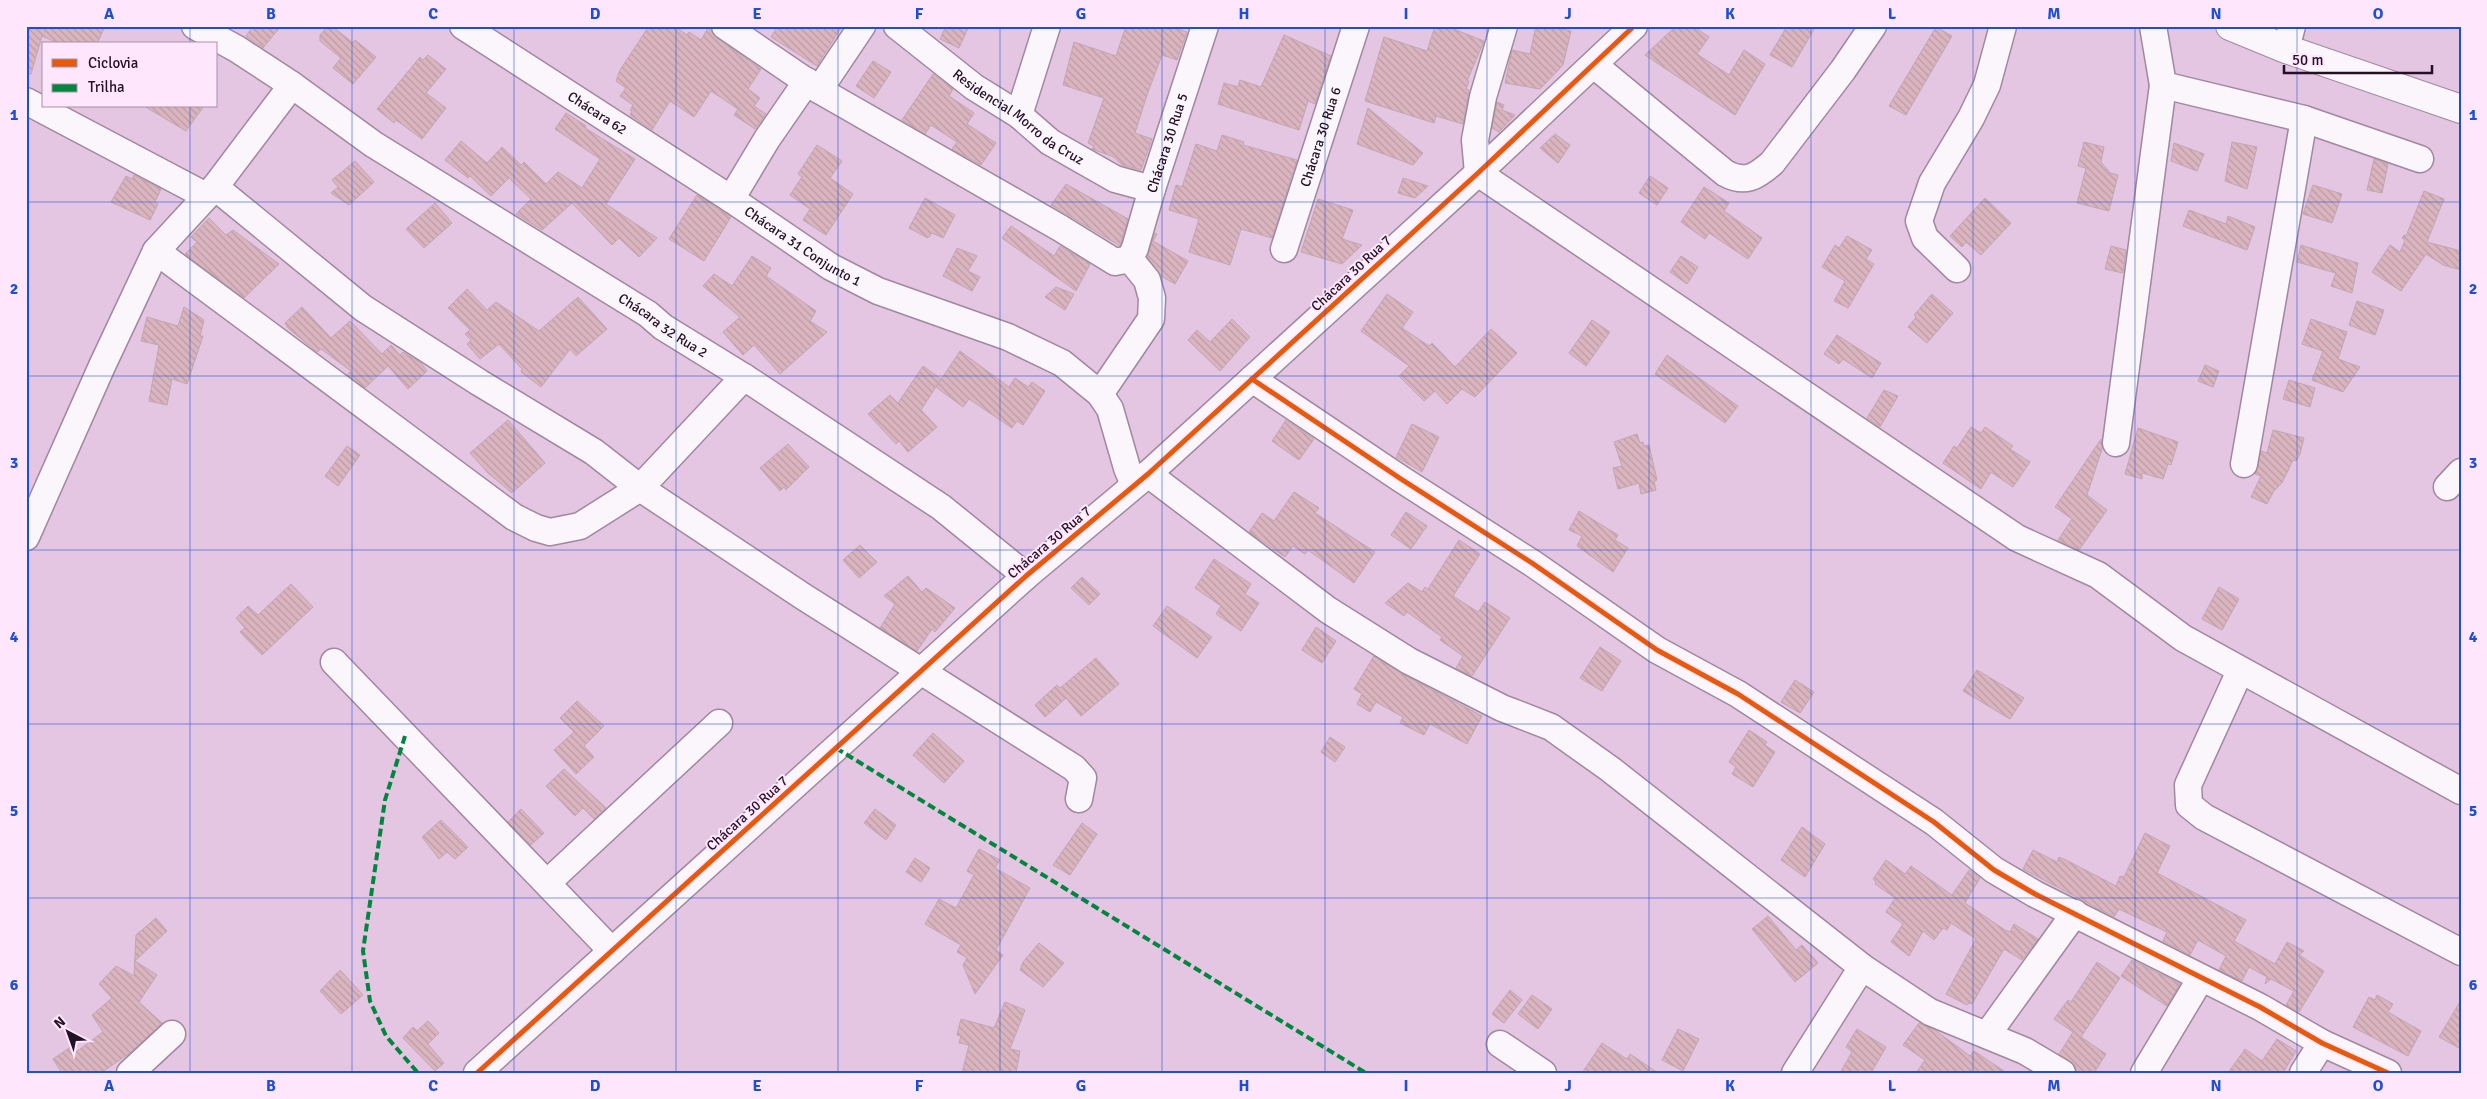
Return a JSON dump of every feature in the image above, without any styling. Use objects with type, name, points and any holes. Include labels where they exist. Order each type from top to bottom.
[{"type":"main road","points":[[2230,26],[2289,38],[2461,109]]},
{"type":"street","name":"Chácara 32 Rua 2","points":[[195,26],[237,49],[292,85],[374,144],[648,314],[663,327],[744,377],[941,507],[1026,576]]},
{"type":"street","name":"Chácara 62","points":[[463,26],[731,199]]},
{"type":"street","points":[[725,26],[813,86],[1060,228],[1104,257],[1115,262],[1130,259],[1147,280],[1152,298],[1151,319],[1100,394],[1110,409],[1127,468],[1141,480],[1328,610],[1409,661],[1467,691],[1551,727],[1610,769],[1862,967],[1930,1012],[2025,1051],[2062,1073]]},
{"type":"street","points":[[813,86],[862,26]]},
{"type":"street","name":"Residencial Morro da Cruz","points":[[897,26],[974,87],[1019,115],[1050,142],[1115,179],[1152,188]]},
{"type":"street","points":[[1019,115],[1047,26]]},
{"type":"street","name":"Chácara 30 Rua 5","points":[[1130,259],[1204,26]]},
{"type":"street","name":"Chácara 30 Rua 6","points":[[1284,249],[1356,26]]},
{"type":"street","points":[[1504,26],[1480,114],[1475,140],[1478,173],[2017,538],[2098,575],[2183,638],[2461,791]]},
{"type":"street","name":"Chácara 30 Rua 7","points":[[477,1073],[1026,576],[1141,480],[1478,173],[1634,26]]},
{"type":"street","points":[[1594,65],[1725,173],[1736,179],[1746,179],[1759,174],[1772,163],[1843,70],[1873,26]]},
{"type":"street","points":[[1957,269],[1925,238],[1920,221],[1932,183],[1971,118],[1987,85],[2003,26]]},
{"type":"street","points":[[2116,443],[2163,85],[2153,26]]},
{"type":"street","points":[[26,537],[106,357],[156,251],[210,192],[292,85]]},
{"type":"street","points":[[2163,85],[2304,119],[2420,160]]},
{"type":"street","name":"Chácara 31 Conjunto 1","points":[[813,86],[768,139],[731,199],[830,267],[878,291],[1008,337],[1062,363],[1100,394]]},
{"type":"street","points":[[26,101],[210,192],[363,308],[480,383],[594,452],[640,488],[796,592],[1074,768],[1083,778],[1079,799]]},
{"type":"street","points":[[2244,464],[2304,119]]},
{"type":"street","points":[[156,251],[514,517],[536,528],[550,532],[580,526],[640,488],[744,377]]},
{"type":"street","points":[[1252,379],[1401,479],[1532,563],[1657,650],[1738,694],[1934,822],[1994,870],[2035,894],[2260,1007],[2322,1042],[2388,1073]]},
{"type":"street","points":[[334,662],[612,950]]},
{"type":"street","points":[[2240,670],[2188,785],[2189,805],[2204,817],[2461,952]]},
{"type":"street","points":[[547,883],[719,723]]},
{"type":"street","points":[[1987,1035],[2075,913]]},
{"type":"street","points":[[1795,1073],[1862,967]]},
{"type":"street","points":[[2144,1073],[2201,978]]},
{"type":"street","points":[[130,1073],[172,1034]]},
{"type":"street","points":[[2303,1073],[2322,1042]]},
{"type":"street","points":[[1500,1044],[1543,1073]]},
{"type":"building","points":[[26,26],[105,26],[98,42],[56,42],[42,36],[31,74],[26,74]]},
{"type":"building","points":[[253,26],[281,26],[263,48],[246,36]]},
{"type":"building","points":[[328,26],[332,26],[353,43],[355,40],[376,57],[353,84],[333,68],[341,58],[320,41],[320,35]]},
{"type":"building","points":[[649,26],[675,26],[687,35],[689,32],[701,40],[708,28],[717,38],[761,69],[748,89],[760,98],[754,106],[766,114],[755,129],[734,115],[738,109],[711,91],[694,117],[670,101],[652,130],[630,115],[633,105],[620,96],[626,88],[616,81],[620,70]]},
{"type":"building","points":[[778,26],[842,26],[817,66],[771,37]]},
{"type":"building","points":[[946,26],[969,26],[959,48],[940,39]]},
{"type":"building","points":[[1126,26],[1167,26],[1187,32],[1177,60],[1162,55],[1147,95],[1135,133],[1152,139],[1141,170],[1122,165],[1114,157],[1092,149],[1094,146],[1088,143],[1104,98],[1063,85],[1074,42],[1116,56]]},
{"type":"building","points":[[1435,26],[1446,26],[1484,41],[1467,81],[1469,81],[1466,89],[1469,90],[1463,124],[1436,116],[1434,123],[1365,101],[1384,37],[1427,51]]},
{"type":"building","points":[[1536,26],[1549,26],[1571,31],[1563,65],[1540,89],[1505,83],[1512,50],[1530,54]]},
{"type":"building","points":[[1676,26],[1693,26],[1709,37],[1697,54],[1729,75],[1744,50],[1765,64],[1735,115],[1645,55]]},
{"type":"building","points":[[1787,26],[1816,26],[1792,67],[1770,55]]},
{"type":"building","points":[[1936,27],[1952,36],[1906,115],[1889,106]]},
{"type":"building","points":[[1284,35],[1331,56],[1315,104],[1308,101],[1299,130],[1218,104],[1224,83],[1238,87],[1240,80],[1261,87]]},
{"type":"building","points":[[428,55],[446,69],[426,93],[446,108],[422,139],[396,120],[394,123],[377,109],[420,57],[423,60]]},
{"type":"building","points":[[873,61],[891,72],[874,98],[856,86]]},
{"type":"building","points":[[933,74],[953,89],[949,96],[974,113],[967,124],[996,143],[981,165],[952,149],[957,142],[931,125],[925,134],[902,120]]},
{"type":"building","points":[[1497,102],[1504,105],[1502,110],[1515,115],[1499,132],[1492,128]]},
{"type":"building","points":[[147,108],[203,108],[186,131]]},
{"type":"building","points":[[1368,108],[1423,153],[1413,165],[1357,144]]},
{"type":"building","points":[[566,113],[586,126],[585,128],[635,159],[606,204],[657,238],[639,257],[619,238],[612,245],[572,203],[542,230],[516,214],[531,199],[509,178],[491,196],[470,176],[468,178],[445,160],[461,141],[487,163],[502,147],[521,165],[524,162],[546,184],[558,172],[582,188],[600,159],[555,129]]},
{"type":"building","points":[[1555,134],[1570,145],[1558,163],[1540,148]]},
{"type":"building","points":[[1222,135],[1244,142],[1243,145],[1297,160],[1272,238],[1241,229],[1230,265],[1189,252],[1199,219],[1169,210],[1176,185],[1182,187],[1196,144],[1217,151]]},
{"type":"building","points":[[2084,142],[2104,147],[2101,162],[2110,173],[2118,175],[2109,211],[2077,203],[2086,168],[2078,166]]},
{"type":"building","points":[[2232,142],[2257,147],[2247,189],[2225,181]]},
{"type":"building","points":[[2174,143],[2204,154],[2197,171],[2171,161]]},
{"type":"building","points":[[817,145],[842,161],[830,178],[853,194],[826,235],[803,220],[810,209],[790,195],[802,177],[798,174]]},
{"type":"building","points":[[2374,159],[2388,164],[2382,193],[2367,190]]},
{"type":"building","points":[[355,161],[374,182],[349,205],[331,193],[338,187],[332,180]]},
{"type":"building","points":[[134,175],[161,189],[155,202],[158,204],[150,220],[111,202],[126,176],[132,179]]},
{"type":"building","points":[[1650,176],[1668,188],[1657,205],[1639,193]]},
{"type":"building","points":[[1403,178],[1428,186],[1415,198],[1398,193]]},
{"type":"building","points":[[1066,184],[1128,219],[1120,246],[1051,205]]},
{"type":"building","points":[[2313,185],[2342,194],[2332,223],[2303,214]]},
{"type":"building","points":[[1704,187],[1729,203],[1724,211],[1762,238],[1748,259],[1709,233],[1705,239],[1681,222]]},
{"type":"building","points":[[2424,191],[2444,199],[2427,242],[2461,251],[2461,270],[2443,265],[2426,254],[2401,291],[2372,272],[2390,245],[2400,252],[2405,240],[2402,238],[2404,235],[2406,236]]},
{"type":"building","points":[[697,195],[731,217],[704,261],[669,239]]},
{"type":"building","points":[[925,198],[955,215],[943,238],[932,233],[928,238],[909,228]]},
{"type":"building","points":[[1985,198],[2011,223],[1981,255],[1966,242],[1962,247],[1950,236]]},
{"type":"building","points":[[1318,199],[1353,210],[1342,239],[1362,245],[1342,264],[1301,252]]},
{"type":"building","points":[[435,203],[452,223],[424,248],[406,229]]},
{"type":"building","points":[[2189,210],[2226,224],[2228,216],[2255,227],[2247,250],[2183,226]]},
{"type":"building","points":[[209,218],[226,235],[233,230],[279,264],[244,298],[185,254],[197,242],[191,237]]},
{"type":"building","points":[[1011,226],[1054,256],[1060,246],[1090,264],[1076,291],[1002,238]]},
{"type":"building","points":[[1155,233],[1157,234],[1153,241],[1188,261],[1175,284],[1161,276],[1147,257]]},
{"type":"building","points":[[1847,236],[1872,250],[1866,259],[1874,264],[1848,308],[1834,301],[1845,281],[1822,267],[1835,245],[1839,248]]},
{"type":"building","points":[[2301,245],[2358,263],[2352,293],[2331,286],[2336,273],[2297,262]]},
{"type":"building","points":[[2111,246],[2126,250],[2123,273],[2105,269]]},
{"type":"building","points":[[957,248],[977,256],[968,271],[980,277],[972,291],[943,276]]},
{"type":"building","points":[[752,256],[771,268],[766,276],[816,311],[810,321],[827,332],[780,374],[754,345],[743,355],[723,332],[740,317],[703,286],[714,274],[732,286]]},
{"type":"building","points":[[1681,256],[1698,267],[1687,284],[1670,272]]},
{"type":"building","points":[[1056,287],[1074,294],[1065,310],[1045,297]]},
{"type":"building","points":[[467,289],[487,310],[496,302],[539,331],[578,297],[607,329],[576,356],[570,349],[541,387],[521,372],[522,369],[499,344],[480,359],[467,344],[471,340],[465,334],[470,330],[448,308]]},
{"type":"building","points":[[1387,294],[1413,312],[1402,328],[1429,346],[1432,343],[1455,367],[1491,329],[1517,353],[1475,397],[1462,389],[1447,404],[1435,391],[1424,401],[1399,376],[1409,366],[1361,331]]},
{"type":"building","points":[[1932,294],[1953,313],[1927,343],[1908,327],[1916,317],[1914,315]]},
{"type":"building","points":[[2357,301],[2384,310],[2375,335],[2349,325]]},
{"type":"building","points":[[184,307],[204,320],[200,336],[203,336],[187,384],[172,379],[167,405],[149,401],[159,345],[141,341],[147,317],[178,326]]},
{"type":"building","points":[[302,307],[331,338],[350,321],[382,354],[391,345],[400,355],[403,352],[421,363],[427,371],[408,389],[388,366],[365,388],[347,375],[351,371],[321,349],[317,352],[288,328],[285,323]]},
{"type":"building","points":[[1232,319],[1250,337],[1220,371],[1188,340],[1197,330],[1210,342]]},
{"type":"building","points":[[2311,319],[2347,332],[2338,359],[2360,367],[2343,392],[2312,380],[2323,351],[2302,344]]},
{"type":"building","points":[[1592,320],[1610,332],[1586,366],[1569,353]]},
{"type":"building","points":[[1837,335],[1881,363],[1872,378],[1843,359],[1839,364],[1824,354]]},
{"type":"building","points":[[960,351],[1009,387],[1015,378],[1028,387],[1032,382],[1045,391],[1023,425],[1017,421],[1012,428],[969,399],[963,407],[936,387]]},
{"type":"building","points":[[1667,355],[1738,406],[1725,423],[1655,374]]},
{"type":"building","points":[[2205,365],[2219,371],[2213,387],[2198,381]]},
{"type":"building","points":[[923,366],[941,379],[921,410],[937,427],[908,452],[899,441],[896,444],[868,414],[890,395],[898,403]]},
{"type":"building","points":[[2289,380],[2315,388],[2310,407],[2283,399]]},
{"type":"building","points":[[1884,390],[1898,396],[1880,427],[1867,418]]},
{"type":"building","points":[[508,420],[545,463],[512,493],[488,473],[470,453]]},
{"type":"building","points":[[1286,420],[1314,439],[1299,460],[1272,441]]},
{"type":"building","points":[[1412,424],[1439,437],[1422,472],[1396,457]]},
{"type":"building","points":[[1971,427],[1981,433],[1985,427],[2013,446],[2010,449],[2030,462],[2013,487],[1991,472],[1981,489],[1943,463],[1954,446],[1957,448]]},
{"type":"building","points":[[2138,428],[2178,442],[2171,465],[2168,464],[2163,479],[2142,473],[2142,479],[2125,474]]},
{"type":"building","points":[[2273,430],[2304,438],[2300,454],[2296,461],[2293,460],[2282,483],[2274,491],[2267,504],[2251,497],[2261,476],[2255,474],[2261,451],[2267,453]]},
{"type":"building","points":[[1637,434],[1640,443],[1643,442],[1644,446],[1649,445],[1657,480],[1654,481],[1656,490],[1641,494],[1639,483],[1618,489],[1613,468],[1622,466],[1614,442]]},
{"type":"building","points":[[2101,439],[2102,449],[2087,495],[2107,510],[2079,550],[2058,540],[2072,519],[2055,507]]},
{"type":"building","points":[[788,444],[809,467],[786,490],[784,487],[780,491],[760,468]]},
{"type":"building","points":[[347,446],[360,455],[338,486],[325,476]]},
{"type":"building","points":[[1294,492],[1319,508],[1315,513],[1375,552],[1354,583],[1308,550],[1305,554],[1293,546],[1285,557],[1249,532],[1262,513],[1274,521]]},
{"type":"building","points":[[1579,511],[1618,535],[1615,540],[1628,548],[1613,572],[1577,546],[1582,536],[1569,530]]},
{"type":"building","points":[[1406,512],[1427,526],[1411,549],[1391,535]]},
{"type":"building","points":[[1459,540],[1480,554],[1453,596],[1478,612],[1485,602],[1510,618],[1472,676],[1456,668],[1463,656],[1440,640],[1442,637],[1407,612],[1404,616],[1385,603],[1408,583],[1422,592],[1425,587],[1428,589]]},
{"type":"building","points":[[860,545],[877,562],[859,578],[843,560]]},
{"type":"building","points":[[1214,559],[1251,584],[1245,594],[1259,603],[1241,631],[1216,614],[1221,606],[1195,588]]},
{"type":"building","points":[[908,576],[922,592],[926,588],[955,608],[935,632],[932,629],[917,651],[880,628],[895,604],[884,596]]},
{"type":"building","points":[[1082,577],[1100,594],[1089,605],[1071,588]]},
{"type":"building","points":[[291,584],[313,607],[262,655],[240,632],[245,628],[236,618],[248,606],[258,615]]},
{"type":"building","points":[[2219,587],[2239,599],[2222,630],[2202,619]]},
{"type":"building","points":[[1167,606],[1212,637],[1197,658],[1153,626]]},
{"type":"building","points":[[1316,627],[1336,641],[1322,663],[1302,650]]},
{"type":"building","points":[[1600,647],[1621,661],[1602,691],[1580,678]]},
{"type":"building","points":[[1374,656],[1402,674],[1482,716],[1467,744],[1430,724],[1424,735],[1400,723],[1403,717],[1376,702],[1370,712],[1357,704],[1362,694],[1354,689]]},
{"type":"building","points":[[1096,658],[1119,684],[1081,716],[1066,698],[1045,717],[1035,705],[1057,685],[1060,688]]},
{"type":"building","points":[[1977,670],[2024,698],[2010,719],[1963,691]]},
{"type":"building","points":[[1795,680],[1814,692],[1800,713],[1781,702]]},
{"type":"building","points":[[577,701],[604,726],[584,746],[594,757],[576,774],[554,750],[574,732],[560,718]]},
{"type":"building","points":[[1749,730],[1767,742],[1765,745],[1775,752],[1753,787],[1732,774],[1736,767],[1729,762]]},
{"type":"building","points":[[933,733],[964,761],[944,783],[913,755]]},
{"type":"building","points":[[1330,737],[1345,747],[1335,762],[1321,752]]},
{"type":"building","points":[[564,769],[606,808],[594,819],[583,808],[575,816],[546,786]]},
{"type":"building","points":[[521,809],[544,833],[531,845],[508,822]]},
{"type":"building","points":[[875,809],[896,825],[886,840],[864,823]]},
{"type":"building","points":[[441,820],[468,847],[455,859],[447,852],[439,859],[422,837]]},
{"type":"building","points":[[1082,823],[1097,834],[1070,875],[1053,865]]},
{"type":"building","points":[[1802,827],[1825,844],[1805,877],[1781,860]]},
{"type":"building","points":[[2145,833],[2170,846],[2157,873],[2246,920],[2234,941],[2275,964],[2287,942],[2304,951],[2299,955],[2324,971],[2299,1012],[2286,1005],[2294,991],[2271,979],[2265,984],[2267,977],[2249,967],[2242,981],[2219,970],[2226,956],[2198,940],[2190,955],[2163,941],[2167,932],[2119,909],[2114,917],[2023,869],[2033,850],[2057,862],[2059,857],[2066,860],[2116,886],[2120,876],[2124,877]]},
{"type":"building","points":[[979,849],[1000,860],[995,868],[1030,888],[996,950],[1003,955],[975,994],[963,965],[967,958],[957,952],[961,945],[925,924],[939,899],[956,908],[974,875],[967,871]]},
{"type":"building","points":[[915,858],[930,868],[921,882],[906,872]]},
{"type":"building","points":[[1886,860],[1905,874],[1911,866],[1952,895],[1969,870],[1980,878],[1965,903],[2005,930],[2010,932],[2014,924],[2038,939],[2022,960],[2004,949],[1972,1004],[1969,1003],[1967,1005],[1946,994],[1976,939],[1951,923],[1947,930],[1943,928],[1934,940],[1923,931],[1909,956],[1891,942],[1903,924],[1886,912],[1895,898],[1875,884],[1876,882],[1873,879]]},
{"type":"building","points":[[1768,916],[1796,950],[1802,945],[1818,963],[1795,982],[1752,929]]},
{"type":"building","points":[[156,918],[167,931],[135,961],[157,975],[139,1002],[162,1023],[131,1052],[101,1073],[62,1073],[53,1059],[72,1046],[76,1052],[103,1032],[92,1015],[112,998],[99,984],[116,966],[134,976],[136,935]]},
{"type":"building","points":[[1039,943],[1064,963],[1043,987],[1020,970],[1023,962]]},
{"type":"building","points":[[2132,960],[2180,984],[2167,1006],[2121,976]]},
{"type":"building","points":[[2097,962],[2120,978],[2081,1037],[2106,1054],[2094,1073],[2077,1073],[2075,1065],[2059,1054],[2073,1032],[2054,1019],[2068,1000],[2071,1002]]},
{"type":"building","points":[[340,970],[363,995],[341,1014],[320,991]]},
{"type":"building","points":[[1510,990],[1522,1000],[1504,1023],[1492,1014]]},
{"type":"building","points":[[1532,995],[1552,1009],[1538,1029],[1518,1014]]},
{"type":"building","points":[[2377,995],[2393,1004],[2388,1012],[2421,1031],[2408,1056],[2353,1027],[2369,997],[2375,1000]]},
{"type":"building","points":[[2461,1000],[2461,1049],[2439,1037]]},
{"type":"building","points":[[1005,1002],[1025,1010],[1010,1049],[1020,1051],[1016,1073],[962,1073],[969,1045],[959,1043],[961,1036],[957,1035],[961,1019],[994,1028]]},
{"type":"building","points":[[428,1021],[439,1033],[428,1044],[444,1063],[435,1071],[403,1038],[413,1027],[417,1031]]},
{"type":"building","points":[[1919,1023],[1935,1030],[1970,1056],[1974,1051],[2007,1073],[1916,1073],[1925,1060],[1903,1045]]},
{"type":"building","points":[[1678,1029],[1699,1039],[1683,1071],[1662,1060]]},
{"type":"building","points":[[1857,1029],[1886,1047],[1871,1073],[1840,1073],[1852,1052],[1846,1047]]},
{"type":"building","points":[[2277,1039],[2296,1051],[2283,1073],[2228,1073],[2245,1049],[2262,1061]]},
{"type":"building","points":[[1602,1043],[1627,1059],[1630,1054],[1658,1073],[1582,1073]]},
{"type":"marked path","points":[[405,736],[385,800],[363,951],[370,1001],[386,1036],[418,1073]]},
{"type":"marked path","points":[[836,748],[1366,1073]]},
{"type":"cycle path","points":[[477,1073],[1026,576],[1148,474],[1478,173],[1634,26]]},
{"type":"cycle path","points":[[1252,379],[1401,479],[1532,563],[1657,650],[1738,694],[1934,822],[1994,870],[2035,894],[2260,1007],[2322,1043],[2388,1073]]}]
